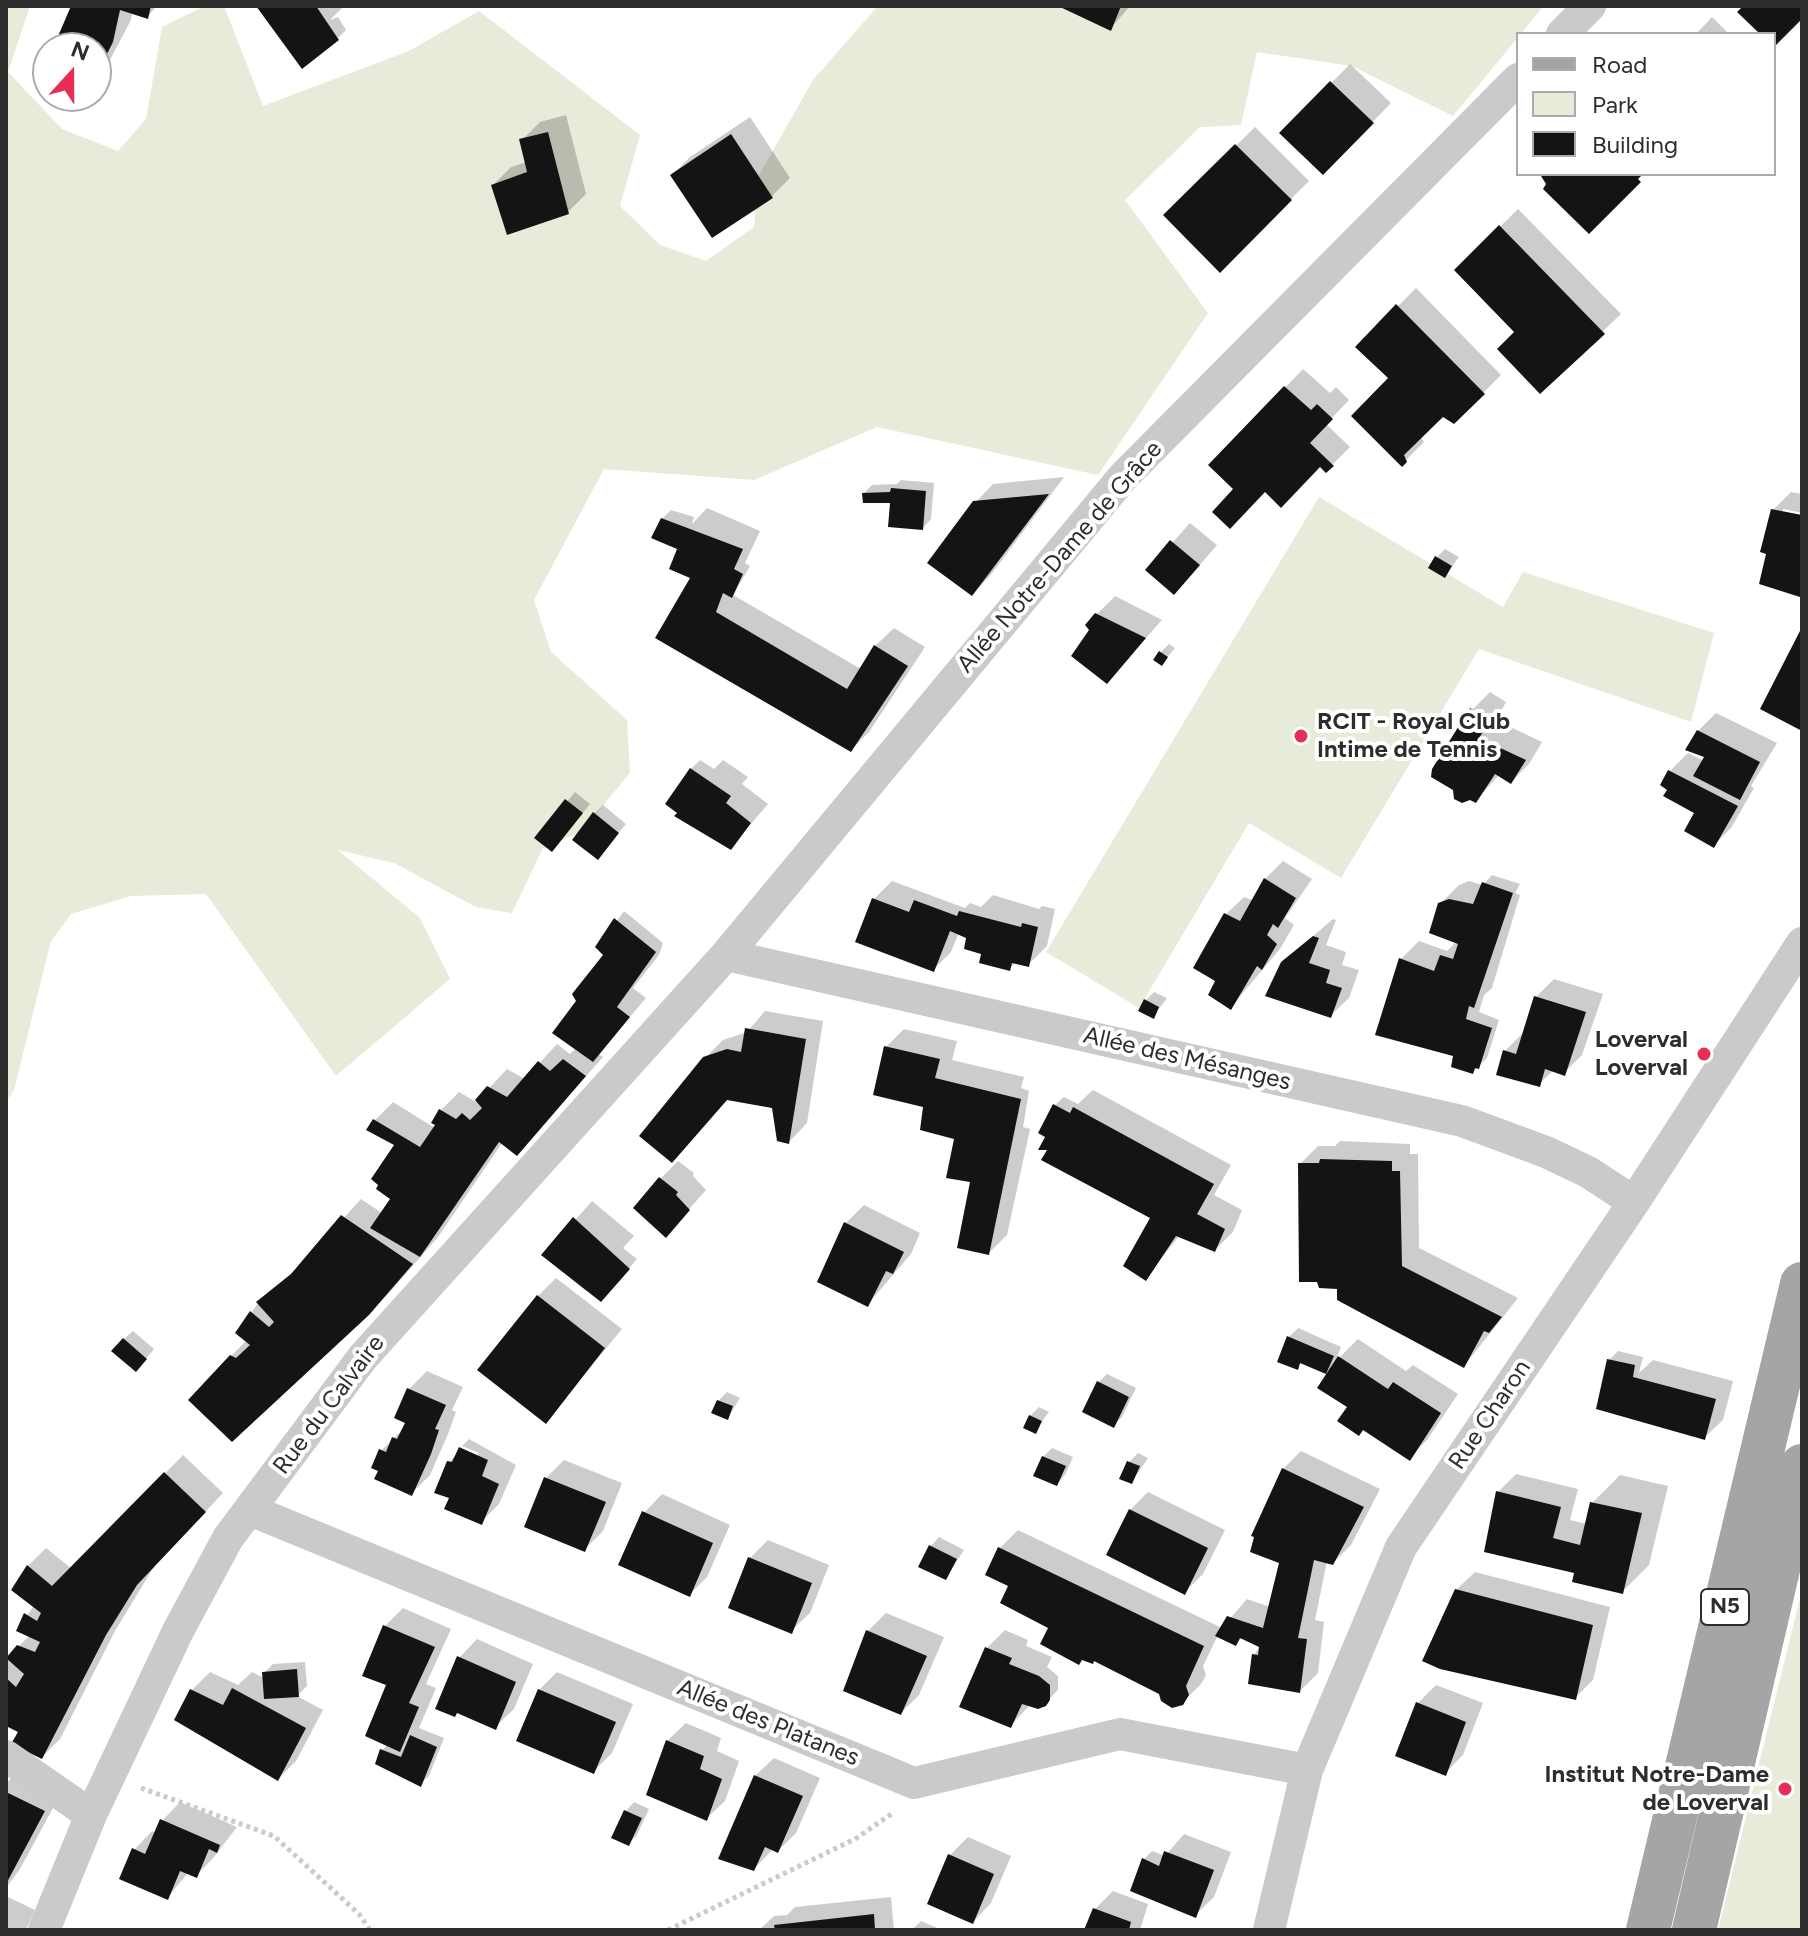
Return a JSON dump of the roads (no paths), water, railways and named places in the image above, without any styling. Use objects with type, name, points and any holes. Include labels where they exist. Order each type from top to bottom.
[{"type":"main road","name":"N5","points":[[1648,1930],[1802,1284]]},
{"type":"main road","name":"N5","points":[[1694,1930],[1802,1466]]},
{"type":"street","points":[[1564,32],[1590,6]]},
{"type":"street","name":"Allée Notre-Dame de Grâce","points":[[726,955],[1123,477],[1516,81]]},
{"type":"street","name":"Rue Charon","points":[[1269,1930],[1307,1770],[1401,1547],[1634,1202],[1802,943]]},
{"type":"street","name":"Allée des Mésanges","points":[[726,955],[1462,1121],[1546,1152],[1588,1172],[1634,1202]]},
{"type":"street","name":"Rue du Calvaire","points":[[44,1930],[91,1815],[178,1631],[228,1538],[363,1357],[726,955]]},
{"type":"street","name":"Allée des Platanes","points":[[250,1510],[914,1783],[1120,1734],[1307,1770]]},
{"type":"street","points":[[6,1756],[91,1815]]},
{"type":"place","name":"RCIT - Royal Club Intime de Tennis","points":[[1301,736]]},
{"type":"place","name":"Loverval Loverval","points":[[1704,1054]]},
{"type":"place","name":"Institut Notre-Dame de Loverval","points":[[1785,1789]]}]
